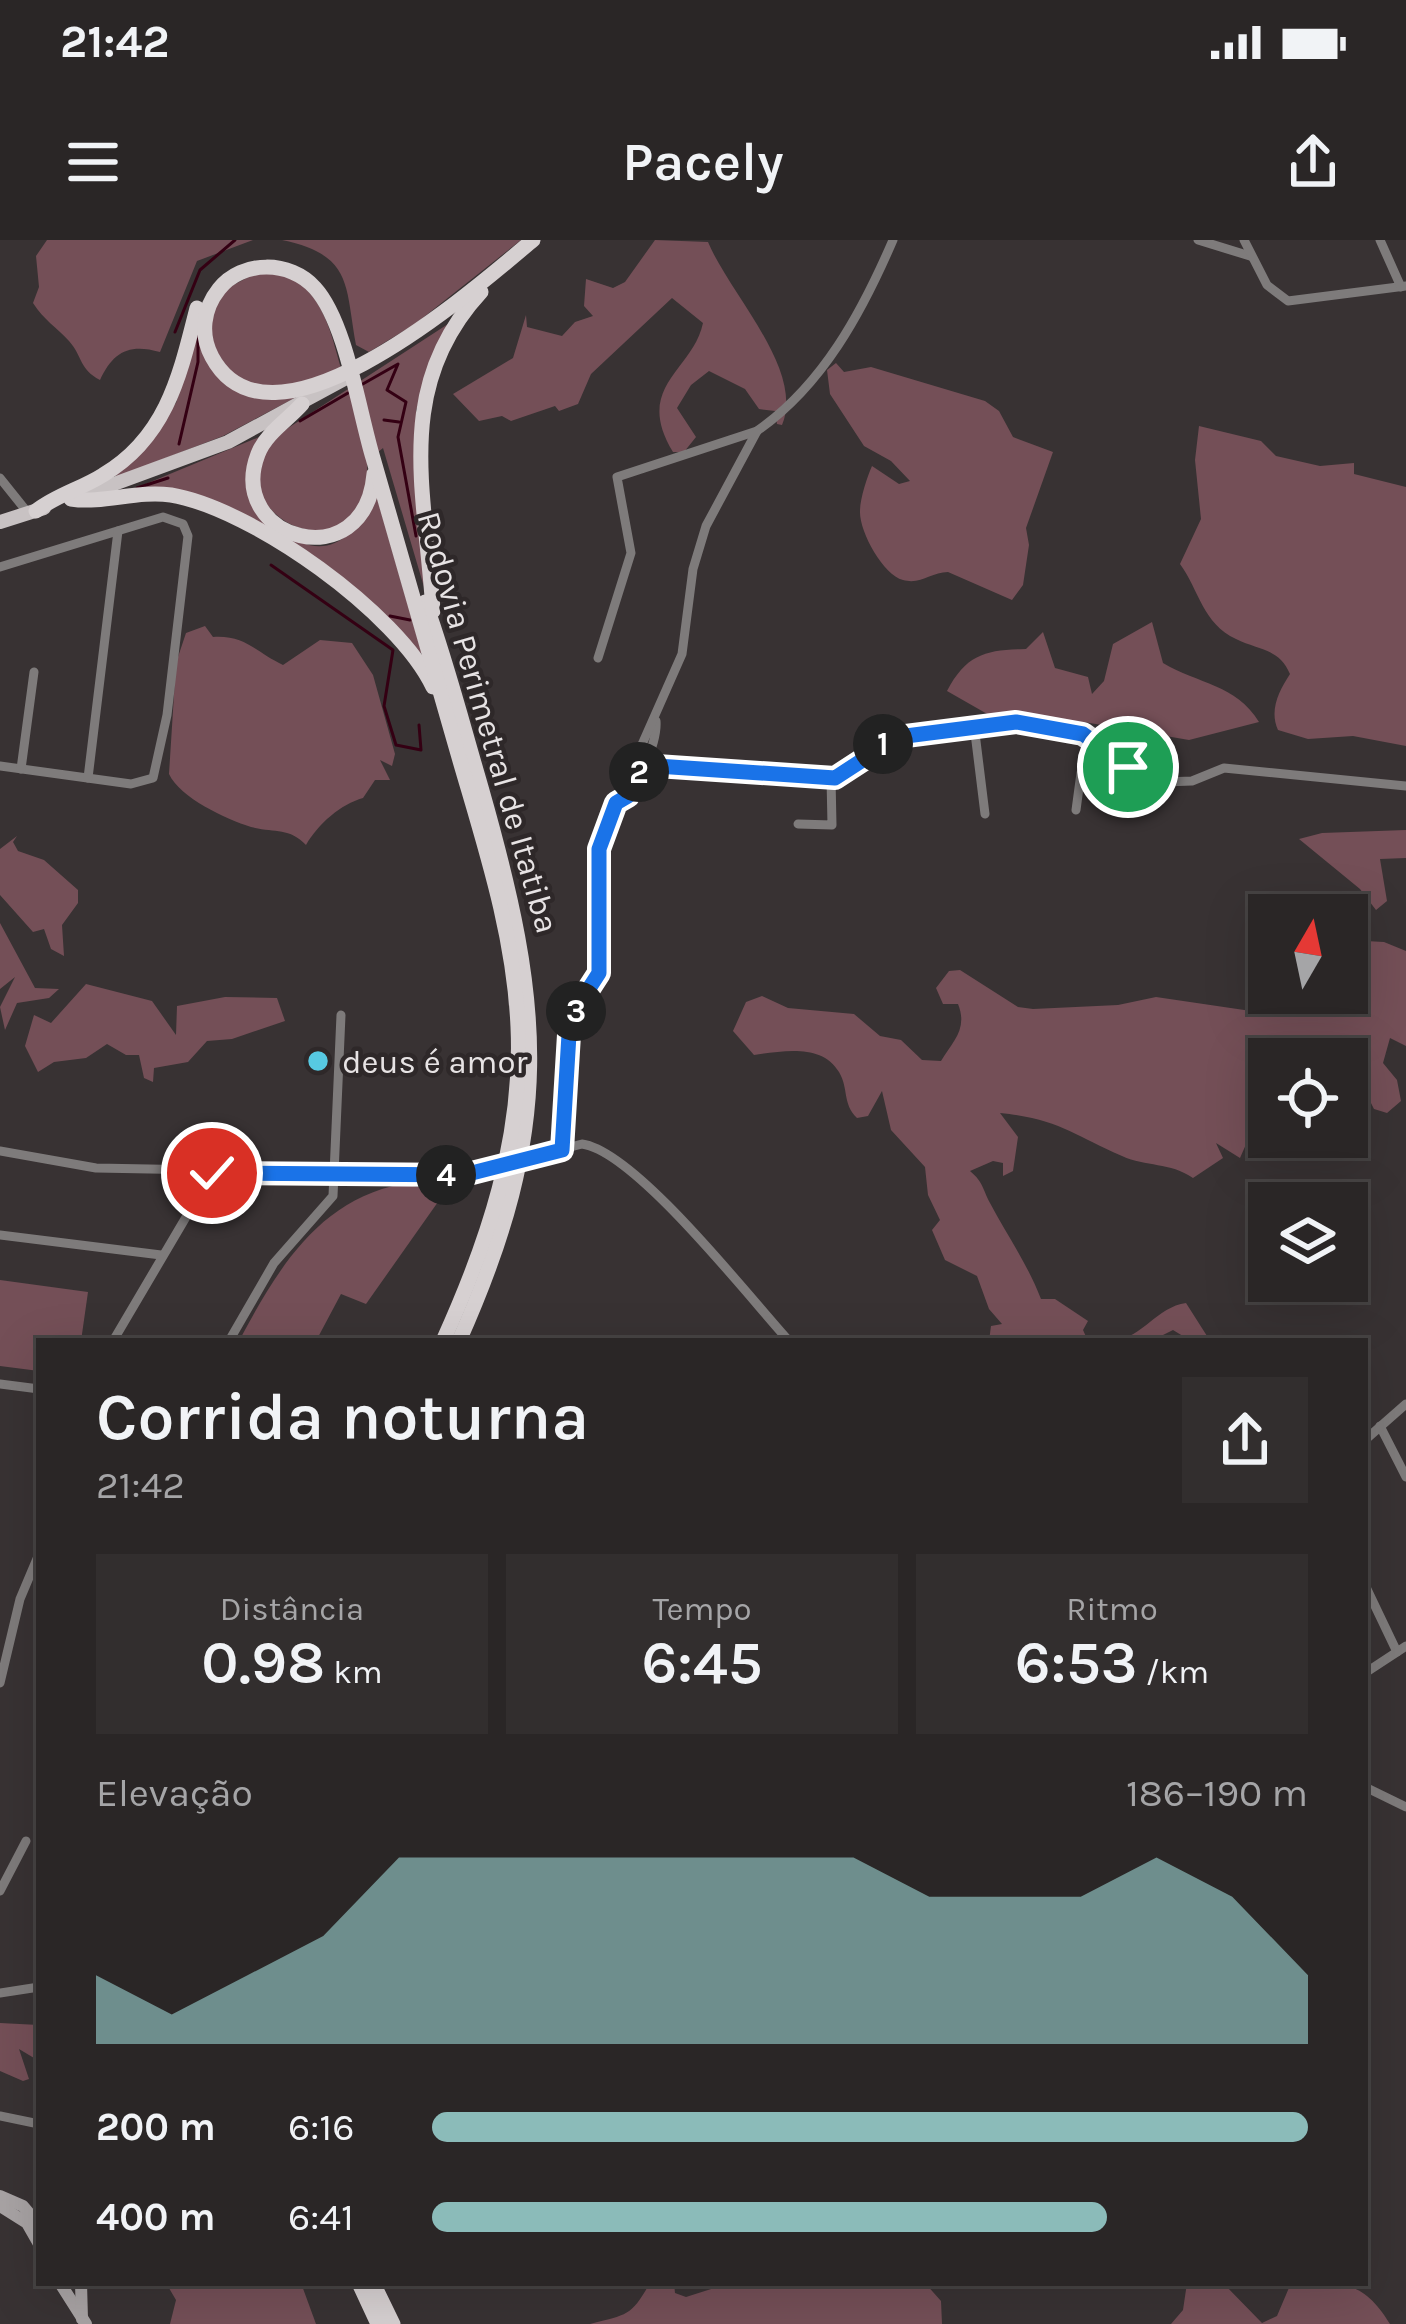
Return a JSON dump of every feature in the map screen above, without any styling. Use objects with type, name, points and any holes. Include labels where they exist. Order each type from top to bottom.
[{"type":"highway","points":[[341,334],[310,282],[267,267],[245,271],[224,284],[204,323],[215,363],[230,378],[255,389],[297,388],[360,369],[526,246]]},
{"type":"highway","points":[[434,626],[420,442],[424,393],[449,333],[526,246]]},
{"type":"highway","points":[[32,512],[115,467],[153,429],[180,381],[200,302],[230,268],[266,257],[304,266],[331,292],[341,334]]},
{"type":"highway","name":"Rodovia Perimetral de Itatiba","points":[[341,334],[510,950],[519,1054],[514,1152]]},
{"type":"highway","points":[[302,404],[264,442],[254,476],[258,500],[281,529],[319,538],[351,525],[368,502],[375,456]]},
{"type":"highway","name":"Rodovia Perimetral de Itatiba","points":[[375,456],[434,626],[520,934],[532,1042],[496,1258],[460,1338]]},
{"type":"highway","points":[[70,500],[162,494],[242,522],[380,615],[409,646],[446,711]]},
{"type":"highway","name":"Rodovia Perimetral de Itatiba","points":[[444,1338],[506,1193]]},
{"type":"highway","points":[[360,2286],[374,2324]]},
{"type":"highway","points":[[375,2286],[393,2324]]},
{"type":"main road","points":[[0,522],[209,450],[360,369]]},
{"type":"main road","points":[[0,2196],[23,2206],[36,2221]]},
{"type":"main road","points":[[0,2206],[27,2222],[36,2238]]},
{"type":"main road","points":[[67,2286],[84,2322]]},
{"type":"main road","points":[[81,2286],[84,2322]]},
{"type":"street","points":[[562,1150],[570,1018],[599,973],[596,872],[616,803],[682,654],[693,569],[706,526],[757,431],[827,363],[867,302],[893,240]]},
{"type":"street","points":[[1198,240],[1251,256]]},
{"type":"street","points":[[1244,240],[1267,285],[1288,301],[1404,287],[1380,240]]},
{"type":"street","points":[[598,658],[632,554],[617,477],[757,431]]},
{"type":"street","points":[[0,478],[32,512]]},
{"type":"street","points":[[0,567],[163,517],[183,524],[188,536],[159,769],[152,778],[131,784],[0,766]]},
{"type":"street","points":[[88,778],[118,530]]},
{"type":"street","points":[[21,769],[34,672]]},
{"type":"street","points":[[616,803],[628,796],[656,733],[656,719]]},
{"type":"street","points":[[642,765],[831,778],[898,737],[974,725],[1043,724],[1095,740],[1136,772],[1164,782],[1192,781],[1224,769],[1406,786]]},
{"type":"street","points":[[974,725],[986,814]]},
{"type":"street","points":[[1076,810],[1081,772],[1095,740]]},
{"type":"street","points":[[798,824],[832,825],[831,778]]},
{"type":"street","points":[[231,1338],[274,1263],[327,1209],[335,1175],[341,1015]]},
{"type":"street","points":[[0,1150],[96,1168],[464,1175],[582,1144],[614,1154],[786,1338]]},
{"type":"street","points":[[115,1338],[212,1173]]},
{"type":"street","points":[[0,1235],[161,1255]]},
{"type":"street","points":[[0,1384],[36,1389]]},
{"type":"street","points":[[1368,1437],[1406,1404]]},
{"type":"street","points":[[1380,1426],[1406,1477]]},
{"type":"street","points":[[1,1675],[20,1599],[36,1561]]},
{"type":"street","points":[[1368,1591],[1401,1649],[1368,1671]]},
{"type":"street","points":[[1368,1789],[1406,1808]]},
{"type":"street","points":[[0,1891],[26,1841]]},
{"type":"street","points":[[0,1993],[36,1987]]},
{"type":"street","points":[[0,2116],[36,2123]]},
{"type":"shaded area","points":[[47,240],[253,240],[197,261],[160,352],[123,352],[100,380],[88,372],[69,341],[33,303],[39,287],[36,256]]},
{"type":"shaded area","points":[[282,240],[521,240],[415,324],[369,352],[356,345],[346,289],[334,264],[305,246]]},
{"type":"shaded area","points":[[655,240],[708,242],[774,356],[786,403],[782,425],[777,424],[775,411],[759,409],[745,389],[709,371],[691,385],[677,408],[696,437],[684,452],[673,452],[662,429],[662,395],[703,323],[672,298],[591,374],[578,404],[559,411],[555,406],[511,421],[502,416],[479,421],[453,394],[513,358],[526,315],[527,327],[562,336],[575,322],[593,316],[584,306],[586,279],[613,288],[625,282]]},
{"type":"shaded area","points":[[260,271],[280,274],[308,291],[325,317],[341,368],[276,386],[258,386],[228,369],[207,326],[224,290]]},
{"type":"shaded area","points":[[448,324],[416,410],[424,587],[383,448],[367,461],[362,501],[344,523],[320,531],[294,526],[272,511],[260,488],[262,460],[285,430]]},
{"type":"shaded area","points":[[197,334],[213,369],[232,386],[310,390],[223,436],[114,478],[176,403]]},
{"type":"shaded area","points":[[836,363],[844,372],[871,367],[985,401],[999,411],[1013,437],[1053,452],[1026,528],[1029,545],[1023,585],[1012,600],[948,572],[903,580],[880,561],[861,520],[868,476],[872,466],[899,484],[910,481],[891,461],[864,446],[830,394],[827,370]]},
{"type":"shaded area","points":[[1199,426],[1261,441],[1276,456],[1320,466],[1354,463],[1354,474],[1406,487],[1406,746],[1353,736],[1308,739],[1278,730],[1275,708],[1290,674],[1285,665],[1274,654],[1216,625],[1180,564],[1201,519],[1195,460]]},
{"type":"shaded area","points":[[264,435],[254,503],[301,542],[326,546],[338,542],[365,516],[376,494],[422,654],[247,520],[136,488]]},
{"type":"shaded area","points":[[1152,622],[1163,663],[1228,692],[1259,722],[1189,740],[1084,722],[1017,731],[947,691],[962,669],[979,656],[1026,649],[1043,632],[1055,668],[1088,677],[1092,694],[1104,681],[1113,644]]},
{"type":"shaded area","points":[[205,626],[213,637],[242,642],[283,665],[320,640],[352,643],[373,675],[395,754],[392,766],[380,760],[390,780],[375,780],[363,798],[331,816],[306,845],[287,833],[251,827],[217,813],[183,791],[169,774],[176,663],[186,633]]},
{"type":"shaded area","points":[[1406,830],[1406,858],[1380,859],[1387,901],[1376,910],[1368,894],[1299,839],[1322,833]]},
{"type":"shaded area","points":[[17,836],[13,842],[18,851],[44,860],[78,890],[78,903],[62,925],[64,956],[51,949],[44,929],[33,932],[0,895],[0,849]]},
{"type":"shaded area","points":[[0,923],[35,988],[59,989],[49,998],[17,1003],[5,1030],[0,1007],[15,977],[0,989]]},
{"type":"shaded area","points":[[1368,941],[1406,951],[1406,1046],[1390,1038],[1383,1063],[1397,1080],[1401,1101],[1387,1113],[1374,1109],[1368,1099],[1368,1038],[1248,1038],[1248,1140],[1240,1158],[1216,1143],[1223,1158],[1193,1178],[1122,1156],[1052,1124],[1000,1113],[1018,1137],[1013,1171],[1003,1176],[1003,1163],[993,1161],[970,1171],[1041,1299],[1055,1299],[1088,1321],[1083,1330],[1087,1338],[989,1338],[991,1326],[1002,1324],[989,1309],[977,1276],[945,1260],[932,1230],[940,1220],[928,1195],[925,1167],[891,1130],[882,1091],[868,1116],[857,1118],[832,1063],[801,1051],[754,1055],[733,1031],[746,1002],[762,996],[788,1008],[854,1014],[880,1036],[901,1040],[922,1060],[941,1061],[961,1021],[958,1004],[943,1004],[936,988],[949,971],[960,970],[1018,1007],[1033,1009],[1118,1005],[1156,997],[1248,1014],[1368,1014]]},
{"type":"shaded area","points":[[86,984],[152,1001],[176,1035],[177,1006],[225,997],[277,998],[285,1021],[232,1039],[207,1041],[188,1062],[154,1068],[153,1082],[144,1078],[139,1055],[126,1055],[107,1044],[86,1058],[54,1062],[38,1072],[25,1046],[34,1015],[51,1023]]},
{"type":"shaded area","points":[[402,1184],[445,1192],[366,1304],[341,1294],[318,1338],[241,1338],[303,1242],[346,1205]]},
{"type":"shaded area","points":[[0,1280],[88,1292],[81,1338],[36,1338],[36,1371],[0,1366]]},
{"type":"shaded area","points":[[1186,1303],[1207,1336],[1213,1338],[1186,1338],[1173,1330],[1157,1338],[1124,1338],[1167,1310]]},
{"type":"shaded area","points":[[0,2023],[36,2025],[36,2059],[19,2049],[29,2079],[0,2071]]},
{"type":"shaded area","points":[[168,2286],[302,2286],[316,2324],[170,2324],[176,2300]]},
{"type":"shaded area","points":[[648,2286],[674,2286],[675,2293],[686,2297],[721,2286],[928,2286],[941,2301],[942,2324],[590,2324],[628,2312]]},
{"type":"shaded area","points":[[1187,2286],[1226,2286],[1262,2323],[1277,2316],[1290,2286],[1347,2286],[1371,2300],[1390,2324],[1171,2324],[1183,2310]]},
{"type":"waterway","points":[[175,332],[200,270],[235,240]]},
{"type":"waterway","points":[[179,444],[198,362],[198,334]]},
{"type":"waterway","points":[[361,385],[398,364],[387,390],[406,402],[398,437],[416,536]]},
{"type":"waterway","points":[[300,421],[348,393]]},
{"type":"waterway","points":[[384,420],[399,422]]},
{"type":"waterway","points":[[137,488],[168,478]]},
{"type":"waterway","points":[[271,565],[393,650],[384,706],[396,745],[421,750],[419,725]]},
{"type":"waterway","points":[[390,616],[410,620]]},
{"type":"place","name":"deus é amor","points":[[318,1061]]},
{"type":"route","points":[[212,1173],[464,1175],[518,1165],[562,1150],[570,1018],[587,999],[599,973],[595,899],[599,849],[616,803],[628,796],[642,765],[835,778],[898,737],[1016,722],[1083,734],[1128,767]]}]
